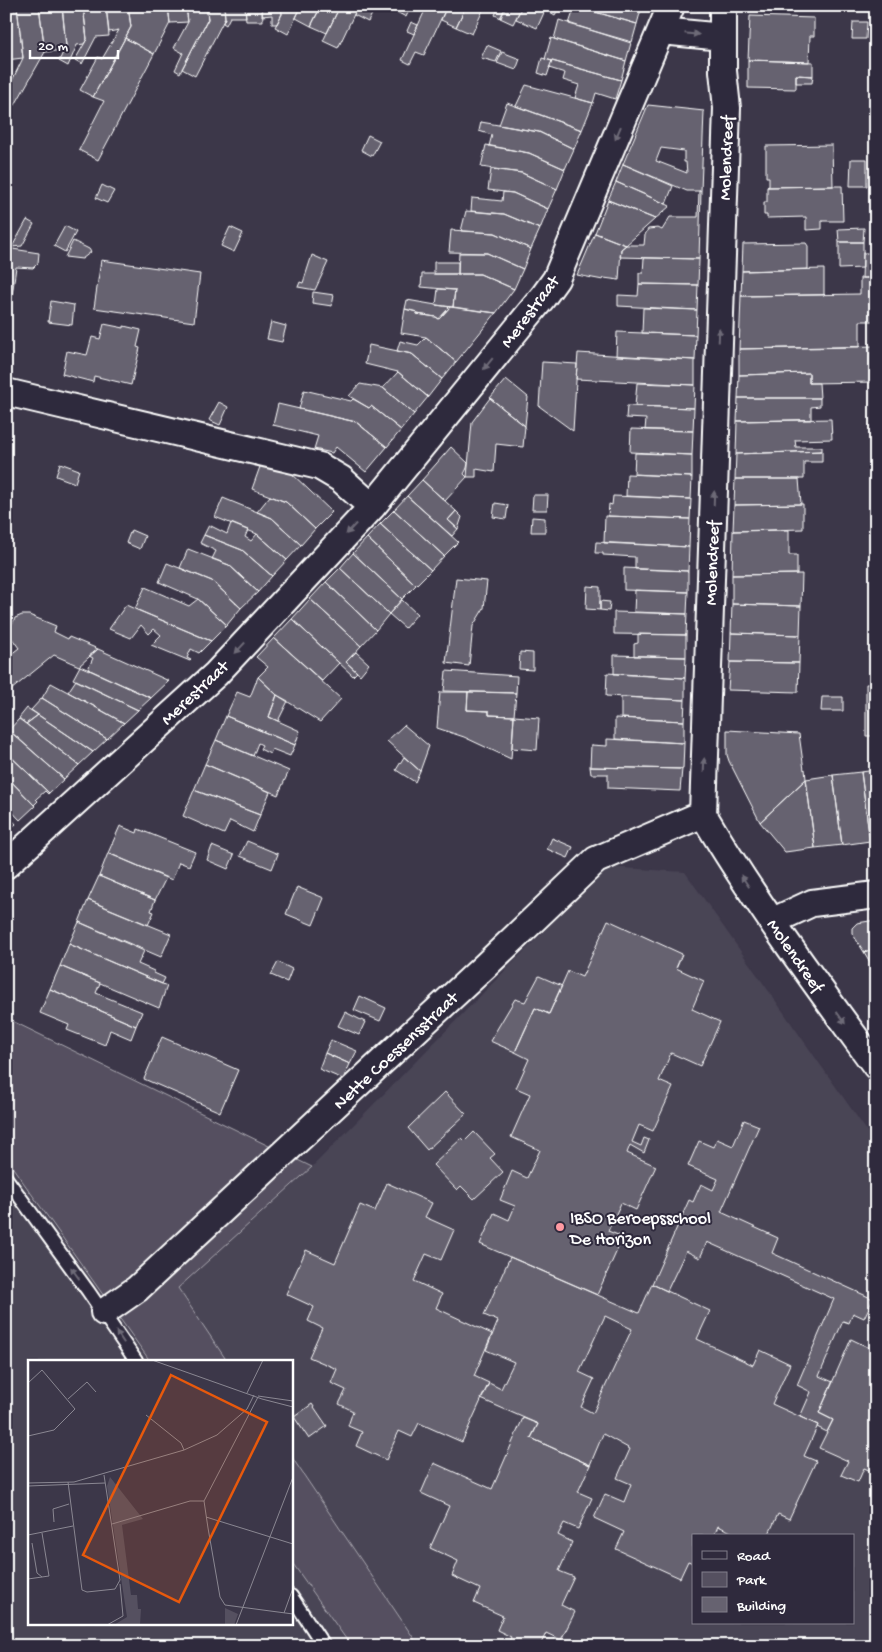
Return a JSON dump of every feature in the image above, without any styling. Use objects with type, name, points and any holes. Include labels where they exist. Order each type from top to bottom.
[{"type":"street","name":"Merestraat","points":[[6,865],[216,674],[372,507],[543,297],[556,279],[671,6]]},
{"type":"street","name":"Molendreef","points":[[723,6],[723,71],[727,118],[703,814],[722,847],[772,921],[876,1066]]},
{"type":"street","points":[[661,31],[723,37]]},
{"type":"street","points":[[6,392],[319,466],[341,479],[372,507]]},
{"type":"street","name":"Nette Coessensstraat","points":[[104,1312],[137,1289],[596,860],[703,814]]},
{"type":"street","points":[[772,921],[812,903],[876,895]]},
{"type":"lane","points":[[6,1178],[104,1312],[135,1360]]},
{"type":"lane","points":[[292,1598],[324,1646]]},
{"type":"shaded area","name":"IBSO Beroepsschool De Horizon","points":[[607,867],[685,872],[876,1144],[876,1646],[419,1646],[292,1457],[292,1360],[226,1360],[178,1288],[312,1167]]},
{"type":"shaded area","points":[[6,1158],[149,1360],[28,1360],[28,1624],[292,1624],[292,1562],[351,1646],[6,1646]]},
{"type":"green space","points":[[6,1018],[312,1167],[178,1288],[226,1360],[149,1360],[6,1158]]},
{"type":"green space","points":[[292,1457],[419,1646],[351,1646],[292,1562]]},
{"type":"building","points":[[6,6],[17,6],[23,58],[6,60]]},
{"type":"building","points":[[17,6],[39,6],[45,52],[15,105],[6,101],[6,93],[23,58]]},
{"type":"building","points":[[39,6],[62,6],[65,50],[45,52]]},
{"type":"building","points":[[62,6],[83,6],[87,39],[84,44],[77,45],[68,66],[59,61],[66,46]]},
{"type":"building","points":[[83,6],[106,6],[109,36],[96,37],[82,64],[75,60],[87,39]]},
{"type":"building","points":[[106,6],[128,6],[131,27],[93,97],[80,90],[98,57],[102,59],[119,30],[109,32]]},
{"type":"building","points":[[128,6],[168,6],[170,23],[154,54],[125,38],[131,27]]},
{"type":"building","points":[[168,6],[186,6],[188,22],[170,23]]},
{"type":"building","points":[[186,6],[206,6],[208,19],[180,73],[175,70],[183,53],[174,48],[188,22]]},
{"type":"building","points":[[206,6],[224,6],[225,18],[195,76],[182,69],[208,19]]},
{"type":"building","points":[[224,6],[245,6],[246,17],[230,17],[226,25],[223,23],[225,18]]},
{"type":"building","points":[[245,6],[262,6],[263,21],[246,21]]},
{"type":"building","points":[[262,6],[281,6],[282,14],[277,24],[272,24],[272,15],[262,16]]},
{"type":"building","points":[[281,6],[300,6],[288,34],[275,27],[282,14]]},
{"type":"building","points":[[300,6],[318,6],[319,10],[300,9]]},
{"type":"building","points":[[318,6],[340,6],[327,33],[311,26],[319,10]]},
{"type":"building","points":[[340,6],[358,6],[338,48],[323,41]]},
{"type":"building","points":[[358,6],[376,6],[368,22],[354,15]]},
{"type":"building","points":[[393,6],[411,6],[406,17],[391,9]]},
{"type":"building","points":[[427,6],[447,6],[424,55],[416,52],[410,64],[402,60]]},
{"type":"building","points":[[447,6],[466,6],[456,27],[441,20]]},
{"type":"building","points":[[466,6],[485,6],[472,34],[456,27]]},
{"type":"building","points":[[499,6],[506,6],[501,18],[495,15]]},
{"type":"building","points":[[506,6],[522,6],[513,24],[500,18]]},
{"type":"building","points":[[522,6],[547,6],[537,28],[516,19]]},
{"type":"building","points":[[547,6],[560,6],[555,15],[545,9]]},
{"type":"building","points":[[575,6],[637,24],[632,42],[569,24]]},
{"type":"building","points":[[586,6],[642,6],[637,24],[585,9]]},
{"type":"building","points":[[300,9],[319,10],[311,26],[296,18]]},
{"type":"building","points":[[750,16],[814,18],[814,36],[810,36],[809,62],[748,60]]},
{"type":"building","points":[[559,20],[631,43],[626,61],[554,39]]},
{"type":"building","points":[[411,22],[418,25],[414,34],[407,31]]},
{"type":"building","points":[[853,22],[867,22],[866,39],[852,39]]},
{"type":"building","points":[[125,38],[154,54],[98,160],[79,150],[104,101],[93,97]]},
{"type":"building","points":[[551,38],[626,61],[621,80],[545,59]]},
{"type":"building","points":[[487,45],[501,51],[496,62],[481,58]]},
{"type":"building","points":[[502,52],[520,59],[516,70],[497,63]]},
{"type":"building","points":[[542,58],[552,61],[547,76],[538,73]]},
{"type":"building","points":[[748,60],[813,62],[813,76],[796,75],[796,89],[748,88]]},
{"type":"building","points":[[552,61],[621,80],[615,99],[596,93],[593,103],[575,98],[579,85],[563,80],[565,73],[549,68]]},
{"type":"building","points":[[796,75],[813,76],[812,83],[796,83]]},
{"type":"building","points":[[526,85],[593,103],[582,130],[516,106]]},
{"type":"building","points":[[507,103],[582,130],[574,149],[539,132],[499,125]]},
{"type":"building","points":[[648,105],[704,111],[701,191],[687,191],[623,164]],"holes":[[[661,148],[684,151],[687,173],[656,161]]]},
{"type":"building","points":[[481,122],[539,132],[574,149],[565,169],[529,153],[489,146],[492,135],[479,131]]},
{"type":"building","points":[[368,135],[380,141],[372,156],[361,150]]},
{"type":"building","points":[[486,145],[529,153],[565,169],[557,189],[522,173],[481,167]]},
{"type":"building","points":[[832,145],[833,186],[767,187],[769,186],[769,177],[766,177],[766,146]]},
{"type":"building","points":[[851,159],[867,159],[867,186],[850,186]]},
{"type":"building","points":[[623,164],[673,186],[666,204],[616,182]]},
{"type":"building","points":[[491,169],[522,173],[557,189],[548,209],[513,193],[488,190]]},
{"type":"building","points":[[616,182],[670,206],[655,219],[608,200]]},
{"type":"building","points":[[102,185],[114,191],[107,203],[96,198]]},
{"type":"building","points":[[842,186],[843,221],[822,221],[822,229],[806,230],[806,217],[767,218],[767,215],[764,215],[764,202],[767,202],[767,187]]},
{"type":"building","points":[[699,191],[701,191],[699,259],[620,257],[621,249],[626,245],[644,245],[648,229],[658,228],[662,230],[670,217],[698,217]]},
{"type":"building","points":[[503,192],[513,193],[548,209],[540,229],[504,214],[471,211],[472,198],[502,201]]},
{"type":"building","points":[[608,200],[655,219],[626,245],[595,233]]},
{"type":"building","points":[[466,211],[504,214],[540,229],[531,249],[495,233],[461,231]]},
{"type":"building","points":[[27,220],[34,224],[22,246],[12,247]]},
{"type":"building","points":[[65,226],[76,232],[65,252],[54,246]]},
{"type":"building","points":[[230,227],[243,233],[234,252],[221,246]]},
{"type":"building","points":[[864,228],[863,242],[839,242],[838,229]]},
{"type":"building","points":[[451,230],[495,233],[531,249],[523,269],[487,253],[449,252]]},
{"type":"building","points":[[595,233],[626,245],[621,249],[619,280],[604,278],[603,280],[577,275]]},
{"type":"building","points":[[73,241],[89,249],[91,252],[82,259],[65,257]]},
{"type":"building","points":[[839,242],[863,242],[863,268],[839,269]]},
{"type":"building","points":[[806,243],[808,246],[808,269],[742,271],[743,244]]},
{"type":"building","points":[[6,248],[39,253],[38,263],[33,268],[16,267],[9,317],[6,316]]},
{"type":"building","points":[[459,253],[487,253],[523,269],[514,289],[480,274],[458,274]]},
{"type":"building","points":[[863,253],[876,253],[876,278],[862,278]]},
{"type":"building","points":[[312,255],[328,262],[315,290],[298,287],[300,282],[303,283]]},
{"type":"building","points":[[644,258],[699,259],[698,285],[639,284],[639,273],[643,273]]},
{"type":"building","points":[[101,260],[200,274],[194,322],[94,308]]},
{"type":"building","points":[[434,262],[458,262],[458,274],[434,274]]},
{"type":"building","points":[[824,269],[824,295],[741,296],[742,271]]},
{"type":"building","points":[[422,274],[480,274],[514,289],[496,313],[453,307],[455,290],[421,287]]},
{"type":"building","points":[[860,278],[876,278],[876,321],[860,321],[860,347],[739,349],[741,296],[860,294]]},
{"type":"building","points":[[639,284],[698,285],[697,310],[618,306],[618,295],[638,296]]},
{"type":"building","points":[[438,289],[455,290],[453,307],[436,305]]},
{"type":"building","points":[[313,292],[334,295],[332,306],[312,303]]},
{"type":"building","points":[[407,300],[450,307],[439,319],[405,309]]},
{"type":"building","points":[[51,301],[74,305],[72,325],[48,322]]},
{"type":"building","points":[[450,307],[496,313],[456,362],[426,337],[401,333],[405,309],[439,319]]},
{"type":"building","points":[[643,308],[697,310],[696,335],[642,333]]},
{"type":"building","points":[[271,322],[286,326],[282,342],[267,339]]},
{"type":"building","points":[[104,324],[141,330],[137,347],[140,348],[131,385],[94,376],[93,382],[62,374],[67,351],[87,355],[92,337],[100,339]]},
{"type":"building","points":[[617,332],[696,335],[695,360],[616,356]]},
{"type":"building","points":[[426,337],[456,362],[442,379],[412,354],[397,351],[400,341],[418,345]]},
{"type":"building","points":[[369,345],[412,354],[442,379],[428,397],[398,372],[365,364]]},
{"type":"building","points":[[876,346],[876,382],[809,383],[809,373],[739,375],[739,349]]},
{"type":"building","points":[[578,353],[695,360],[695,385],[576,379]]},
{"type":"building","points":[[542,362],[577,364],[573,431],[539,406]]},
{"type":"building","points":[[398,372],[428,397],[414,414],[383,388]]},
{"type":"building","points":[[809,373],[809,383],[819,383],[820,398],[738,398],[739,375]]},
{"type":"building","points":[[506,379],[528,397],[525,426],[490,398]]},
{"type":"building","points":[[637,383],[695,385],[694,408],[635,406]]},
{"type":"building","points":[[360,384],[383,388],[414,414],[401,430],[371,406],[369,408],[349,396]]},
{"type":"building","points":[[304,390],[351,401],[353,399],[369,408],[371,406],[401,430],[387,447],[356,422],[299,409]]},
{"type":"building","points":[[490,398],[525,426],[523,447],[496,444],[494,472],[476,469],[476,477],[467,477],[472,422]]},
{"type":"building","points":[[738,398],[820,398],[820,406],[811,407],[811,420],[737,421]]},
{"type":"building","points":[[219,402],[228,407],[220,425],[209,420]]},
{"type":"building","points":[[278,404],[356,422],[387,447],[366,472],[336,447],[332,453],[314,449],[318,436],[273,425]]},
{"type":"building","points":[[627,406],[694,408],[693,431],[645,430],[646,419],[626,418]]},
{"type":"building","points":[[831,419],[832,439],[795,440],[796,447],[822,447],[822,451],[736,454],[737,421]]},
{"type":"building","points":[[631,429],[693,431],[692,455],[630,452]]},
{"type":"building","points":[[451,447],[468,463],[464,474],[467,477],[445,501],[422,480]]},
{"type":"building","points":[[822,451],[822,462],[804,462],[804,479],[735,479],[736,454]]},
{"type":"building","points":[[635,453],[692,455],[692,477],[634,474]]},
{"type":"building","points":[[60,463],[79,470],[75,483],[56,476]]},
{"type":"building","points":[[261,464],[288,470],[332,512],[315,529],[286,502],[252,489]]},
{"type":"building","points":[[627,474],[692,477],[691,499],[626,496]]},
{"type":"building","points":[[735,479],[799,479],[801,504],[734,505]]},
{"type":"building","points":[[422,480],[456,511],[448,520],[458,529],[452,536],[407,496]]},
{"type":"building","points":[[533,495],[548,495],[547,510],[532,510]]},
{"type":"building","points":[[270,496],[286,502],[315,529],[301,545],[272,518],[257,512]]},
{"type":"building","points":[[407,496],[458,542],[444,556],[394,510]]},
{"type":"building","points":[[613,496],[691,499],[690,519],[608,516],[609,504],[612,505]]},
{"type":"building","points":[[223,498],[272,518],[301,545],[287,560],[257,534],[215,517]]},
{"type":"building","points":[[495,503],[508,505],[506,519],[493,517]]},
{"type":"building","points":[[803,504],[803,529],[733,531],[734,505]]},
{"type":"building","points":[[394,510],[444,556],[431,570],[380,524]]},
{"type":"building","points":[[456,511],[462,517],[458,529],[448,520]]},
{"type":"building","points":[[605,516],[690,519],[689,547],[604,543]]},
{"type":"building","points":[[532,517],[545,518],[545,532],[531,532]]},
{"type":"building","points":[[231,523],[248,530],[245,537],[251,541],[257,534],[287,560],[272,576],[242,550],[204,535],[209,525],[227,534]]},
{"type":"building","points":[[380,524],[431,570],[416,585],[367,538]]},
{"type":"building","points":[[131,530],[145,536],[140,549],[126,543]]},
{"type":"building","points":[[789,530],[789,555],[797,555],[797,574],[732,575],[733,531]]},
{"type":"building","points":[[204,535],[242,550],[272,576],[258,592],[229,565],[212,559],[216,551],[200,543]]},
{"type":"building","points":[[367,538],[416,585],[402,599],[353,553]]},
{"type":"building","points":[[596,542],[689,547],[688,571],[635,569],[635,557],[595,553]]},
{"type":"building","points":[[188,549],[229,565],[258,592],[241,608],[212,581],[180,568]]},
{"type":"building","points":[[353,553],[402,599],[389,614],[340,568]]},
{"type":"building","points":[[167,563],[212,581],[241,608],[227,625],[198,599],[159,582]]},
{"type":"building","points":[[340,568],[389,614],[376,630],[326,582]]},
{"type":"building","points":[[624,568],[688,571],[688,592],[624,590]]},
{"type":"building","points":[[802,574],[801,606],[732,604],[732,575]]},
{"type":"building","points":[[456,578],[487,581],[484,608],[473,626],[469,666],[446,663]]},
{"type":"building","points":[[326,582],[376,630],[361,646],[310,599]]},
{"type":"building","points":[[587,586],[600,587],[600,610],[586,609]]},
{"type":"building","points":[[145,587],[189,606],[198,599],[227,625],[211,641],[135,609]]},
{"type":"building","points":[[635,590],[688,592],[687,614],[634,612]]},
{"type":"building","points":[[310,599],[361,646],[346,662],[357,672],[353,676],[292,619]]},
{"type":"building","points":[[402,600],[417,614],[405,628],[389,614]]},
{"type":"building","points":[[600,601],[610,602],[609,611],[600,610]]},
{"type":"building","points":[[732,604],[801,606],[800,635],[731,633]]},
{"type":"building","points":[[126,605],[211,641],[199,653],[191,649],[187,658],[190,661],[151,645],[161,635],[154,629],[149,634],[141,625],[131,638],[109,629]]},
{"type":"building","points":[[614,612],[687,614],[686,635],[614,634]]},
{"type":"building","points":[[29,615],[56,626],[54,632],[98,649],[79,666],[54,655],[6,694],[6,658],[19,648],[11,637],[10,628],[15,618]]},
{"type":"building","points":[[292,619],[339,663],[322,681],[274,638]]},
{"type":"building","points":[[731,633],[800,635],[799,663],[730,662]]},
{"type":"building","points":[[638,634],[686,635],[686,657],[634,656],[634,644],[638,643]]},
{"type":"building","points":[[274,638],[341,699],[320,722],[277,695],[258,677],[268,667],[256,657]]},
{"type":"building","points":[[98,649],[169,681],[151,698],[88,669],[93,658],[89,656]]},
{"type":"building","points":[[356,652],[369,664],[360,675],[346,662]]},
{"type":"building","points":[[520,652],[533,653],[533,670],[519,669]]},
{"type":"building","points":[[614,655],[686,657],[685,678],[614,674]]},
{"type":"building","points":[[730,662],[799,663],[798,692],[728,690]]},
{"type":"building","points":[[80,666],[151,698],[138,710],[73,679]]},
{"type":"building","points":[[446,671],[517,676],[516,693],[444,691]]},
{"type":"building","points":[[607,673],[685,678],[685,700],[606,696]]},
{"type":"building","points":[[258,677],[277,695],[269,717],[300,731],[295,745],[226,716],[237,692],[250,697]]},
{"type":"building","points":[[76,680],[138,710],[124,723],[68,692]]},
{"type":"building","points":[[51,683],[124,723],[107,739],[42,698]]},
{"type":"building","points":[[866,684],[876,684],[876,736],[866,736]]},
{"type":"building","points":[[440,692],[468,692],[467,710],[489,711],[489,715],[514,716],[511,759],[464,737],[437,728]]},
{"type":"building","points":[[468,692],[516,693],[514,716],[489,715],[489,711],[467,710]]},
{"type":"building","points":[[277,695],[288,701],[278,721],[269,717]]},
{"type":"building","points":[[621,697],[685,700],[684,721],[621,718]]},
{"type":"building","points":[[822,697],[843,697],[843,711],[821,711]]},
{"type":"building","points":[[42,698],[107,739],[93,752],[31,710]]},
{"type":"building","points":[[27,708],[38,715],[26,724],[19,718]]},
{"type":"building","points":[[38,715],[93,752],[79,765],[26,724]]},
{"type":"building","points":[[226,716],[295,745],[290,756],[272,749],[270,754],[260,749],[262,745],[258,743],[253,756],[216,740]]},
{"type":"building","points":[[514,716],[539,718],[537,750],[512,748]]},
{"type":"building","points":[[615,718],[684,721],[684,743],[615,739]]},
{"type":"building","points":[[19,719],[79,765],[64,779],[9,730]]},
{"type":"building","points":[[404,725],[429,746],[420,771],[387,741]]},
{"type":"building","points":[[6,728],[64,779],[49,793],[6,752]]},
{"type":"building","points":[[727,730],[799,734],[806,779],[760,822],[729,761],[727,755]]},
{"type":"building","points":[[607,739],[684,743],[683,769],[590,767],[591,745],[607,746]]},
{"type":"building","points":[[216,740],[289,771],[278,795],[205,764]]},
{"type":"building","points":[[6,752],[49,793],[45,791],[36,799],[38,801],[34,805],[6,776]]},
{"type":"building","points":[[404,757],[420,771],[415,782],[396,770]]},
{"type":"building","points":[[205,764],[270,792],[260,815],[194,790]]},
{"type":"building","points":[[590,767],[682,769],[680,791],[608,788],[608,774],[591,774]]},
{"type":"building","points":[[876,770],[876,840],[870,841],[861,772]]},
{"type":"building","points":[[861,772],[870,841],[842,845],[833,775]]},
{"type":"building","points":[[833,775],[842,845],[815,848],[806,779]]},
{"type":"building","points":[[6,776],[35,806],[20,820],[6,805]]},
{"type":"building","points":[[806,779],[815,848],[785,852],[760,822]]},
{"type":"building","points":[[194,790],[260,815],[253,832],[230,821],[224,834],[183,816]]},
{"type":"building","points":[[6,813],[16,824],[6,832]]},
{"type":"building","points":[[120,826],[137,833],[138,829],[195,852],[189,866],[179,862],[172,880],[108,853]]},
{"type":"building","points":[[552,838],[573,847],[568,858],[547,849]]},
{"type":"building","points":[[247,841],[278,854],[272,869],[240,856]]},
{"type":"building","points":[[212,846],[234,855],[228,869],[207,860]]},
{"type":"building","points":[[108,853],[166,878],[155,900],[99,876]]},
{"type":"building","points":[[99,876],[155,900],[151,911],[154,912],[148,925],[88,900]]},
{"type":"building","points":[[297,887],[324,898],[313,925],[286,914]]},
{"type":"building","points":[[88,900],[171,934],[161,957],[79,922]]},
{"type":"building","points":[[608,920],[682,954],[676,968],[704,981],[692,1009],[720,1022],[700,1066],[671,1053],[659,1081],[673,1087],[653,1131],[639,1125],[632,1142],[641,1146],[644,1138],[649,1140],[644,1153],[630,1145],[627,1153],[656,1166],[636,1210],[621,1203],[608,1231],[623,1237],[597,1295],[480,1244],[494,1213],[509,1220],[515,1206],[500,1200],[512,1171],[527,1178],[540,1150],[511,1137],[530,1094],[516,1088],[529,1059],[515,1052],[535,1008],[549,1014],[568,971],[582,977]]},
{"type":"building","points":[[876,920],[876,948],[864,952],[852,933],[852,928],[857,923]]},
{"type":"building","points":[[79,922],[144,951],[138,964],[165,978],[162,984],[69,944]]},
{"type":"building","points":[[69,944],[167,986],[159,1008],[60,966]]},
{"type":"building","points":[[876,948],[876,972],[864,952]]},
{"type":"building","points":[[278,962],[292,969],[287,982],[271,975]]},
{"type":"building","points":[[60,966],[100,983],[96,993],[142,1012],[136,1026],[50,989]]},
{"type":"building","points":[[539,976],[562,986],[549,1014],[535,1008],[515,1052],[490,1041],[515,999],[525,1002]]},
{"type":"building","points":[[50,989],[136,1026],[131,1039],[110,1030],[105,1045],[67,1030],[69,1025],[40,1013]]},
{"type":"building","points":[[360,996],[386,1008],[380,1021],[354,1010]]},
{"type":"building","points":[[345,1012],[365,1022],[359,1035],[338,1026]]},
{"type":"building","points":[[162,1037],[238,1070],[220,1112],[144,1079]]},
{"type":"building","points":[[331,1040],[357,1051],[350,1064],[325,1053]]},
{"type":"building","points":[[325,1053],[350,1064],[343,1079],[319,1069]]},
{"type":"building","points":[[445,1092],[466,1114],[427,1150],[408,1128]]},
{"type":"building","points":[[744,1120],[759,1126],[721,1212],[778,1238],[772,1253],[873,1299],[864,1318],[853,1313],[849,1323],[843,1321],[819,1376],[833,1382],[819,1413],[833,1420],[827,1432],[817,1427],[818,1425],[800,1417],[811,1392],[797,1385],[834,1299],[707,1242],[700,1258],[686,1251],[667,1291],[652,1284],[689,1200],[693,1202],[701,1184],[713,1190],[718,1179],[688,1166],[699,1141],[713,1147],[717,1139],[733,1146]]},
{"type":"building","points":[[474,1132],[495,1154],[490,1158],[503,1172],[474,1199],[461,1186],[457,1190],[433,1165],[462,1138],[465,1141]]},
{"type":"building","points":[[387,1183],[432,1203],[425,1217],[454,1230],[441,1260],[426,1254],[414,1281],[442,1294],[436,1308],[492,1334],[474,1376],[489,1383],[462,1442],[419,1423],[412,1437],[399,1431],[386,1460],[356,1446],[362,1432],[348,1426],[353,1411],[339,1404],[346,1390],[331,1383],[337,1369],[309,1357],[322,1328],[308,1321],[314,1307],[286,1294],[306,1250],[335,1263],[360,1205],[375,1211]]},
{"type":"building","points":[[510,1257],[639,1313],[652,1284],[710,1311],[697,1339],[753,1365],[760,1350],[790,1364],[772,1404],[818,1425],[804,1456],[816,1461],[789,1519],[778,1514],[769,1534],[736,1534],[718,1526],[715,1534],[692,1534],[692,1563],[688,1561],[680,1578],[616,1549],[624,1532],[594,1518],[605,1494],[624,1502],[631,1484],[617,1478],[630,1449],[603,1434],[590,1465],[531,1438],[538,1424],[481,1399],[489,1383],[501,1389],[514,1362],[486,1350],[498,1321],[484,1315]],"holes":[[[605,1316],[632,1329],[593,1413],[581,1407],[594,1379],[579,1372]]]},
{"type":"building","points":[[851,1339],[876,1351],[876,1473],[864,1468],[858,1482],[841,1475],[848,1461],[819,1448],[833,1420],[819,1413]]},
{"type":"building","points":[[312,1404],[327,1426],[309,1439],[294,1417]]},
{"type":"building","points":[[523,1418],[538,1424],[531,1438],[590,1465],[578,1492],[592,1498],[578,1529],[564,1523],[558,1535],[572,1542],[559,1571],[574,1577],[561,1605],[575,1612],[561,1640],[546,1633],[540,1646],[507,1646],[511,1637],[497,1630],[503,1616],[474,1603],[480,1589],[452,1576],[458,1561],[430,1548],[449,1506],[421,1493],[434,1463],[492,1489]]},
{"type":"place","name":"IBSO Beroepsschool De Horizon","points":[[560,1227]]}]
